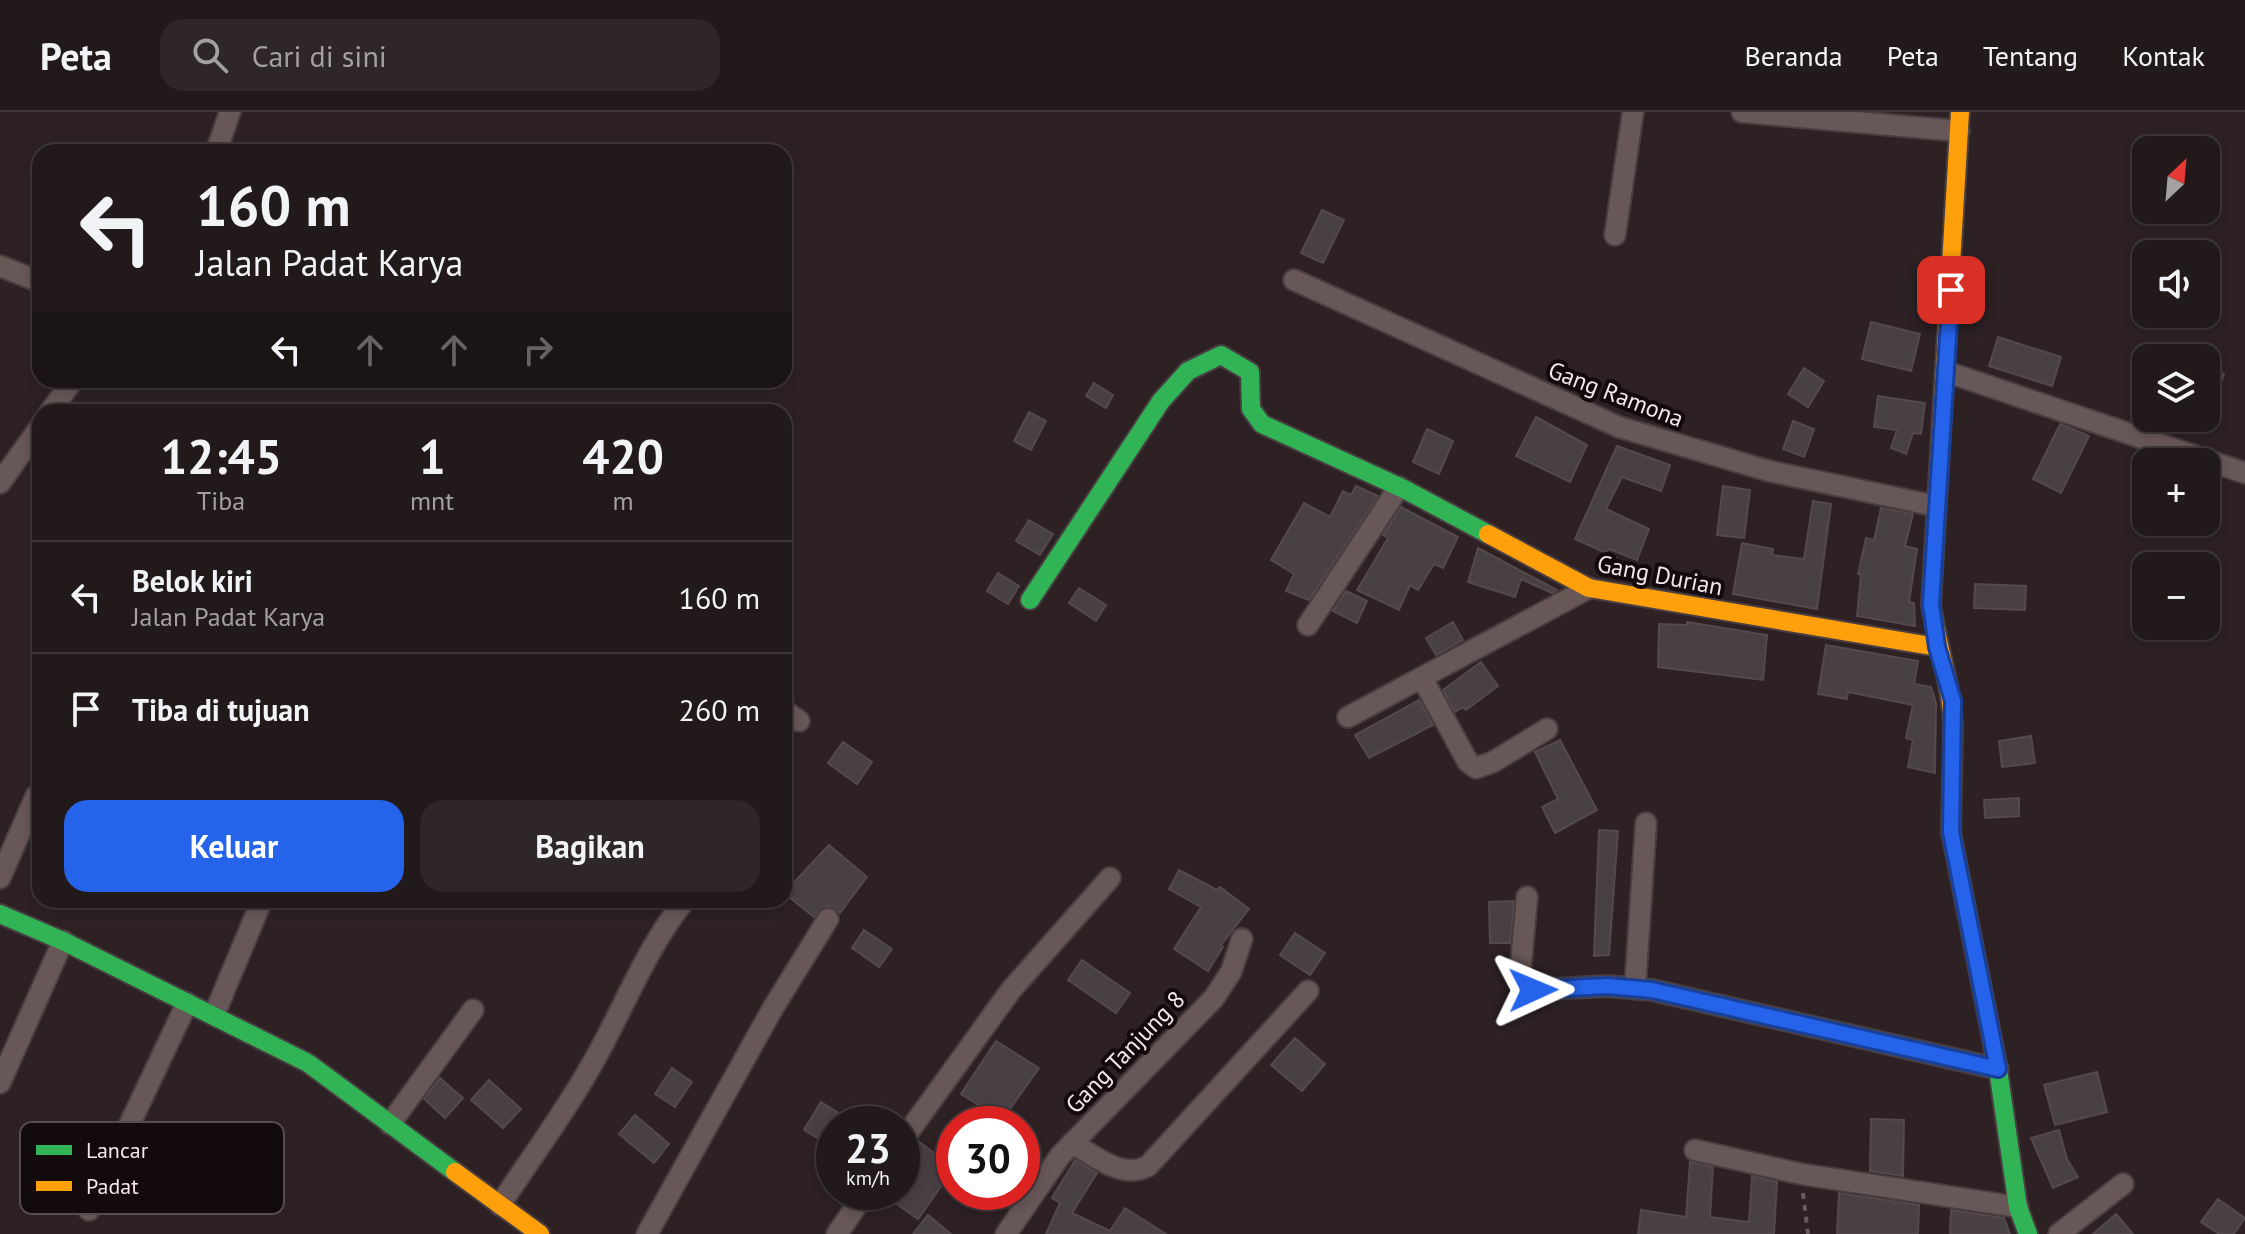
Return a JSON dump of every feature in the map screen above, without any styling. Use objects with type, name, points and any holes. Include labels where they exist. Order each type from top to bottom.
[{"type":"street","points":[[219,144],[230,112]]},
{"type":"street","points":[[1615,235],[1633,112]]},
{"type":"street","points":[[1742,112],[1960,122],[1931,604],[1937,647],[1953,701],[1951,832],[1998,1069],[2018,1207],[2028,1234]]},
{"type":"street","points":[[0,266],[32,279]]},
{"type":"street","name":"Gang Ramona","points":[[1294,280],[1619,427],[1769,471],[1936,506]]},
{"type":"street","name":"Gang Durian","points":[[1030,600],[1142,426],[1188,371],[1221,355],[1242,365],[1252,382],[1249,396],[1252,413],[1262,424],[1399,487],[1589,588],[1937,647]]},
{"type":"street","points":[[1947,372],[2245,473]]},
{"type":"street","points":[[0,483],[32,438]]},
{"type":"street","points":[[1308,625],[1399,487]]},
{"type":"street","points":[[1348,717],[1589,588]]},
{"type":"street","points":[[1422,678],[1468,762],[1476,768],[1493,762],[1547,729]]},
{"type":"street","points":[[0,878],[32,805]]},
{"type":"street","points":[[1635,988],[1646,823]]},
{"type":"street","points":[[920,1116],[1011,990],[1110,878]]},
{"type":"street","points":[[1527,897],[1520,974],[1526,987],[1542,992],[1607,986],[1635,988],[1998,1069]]},
{"type":"street","points":[[214,1015],[259,908]]},
{"type":"street","points":[[500,1205],[590,1068],[640,977],[654,942],[679,908]]},
{"type":"street","points":[[0,914],[63,941],[308,1063],[540,1234]]},
{"type":"street","points":[[647,1234],[773,1008],[828,919]]},
{"type":"street","name":"Gang Tanjung 8","points":[[1006,1234],[1050,1169],[1072,1143],[1214,998],[1231,972],[1242,939]]},
{"type":"street","points":[[0,1083],[63,941]]},
{"type":"street","points":[[1072,1143],[1125,1172],[1136,1172],[1148,1166],[1308,991]]},
{"type":"street","points":[[131,1122],[187,1003]]},
{"type":"street","points":[[390,1124],[473,1010]]},
{"type":"street","points":[[1695,1150],[1801,1174],[2018,1207]]},
{"type":"street","points":[[2059,1234],[2123,1184]]},
{"type":"street","points":[[837,1234],[854,1210]]},
{"type":"path","points":[[1801,1174],[1808,1234]]},
{"type":"building","points":[[1322,210],[1344,220],[1323,263],[1301,253]]},
{"type":"building","points":[[1871,322],[1920,334],[1911,371],[1862,359]]},
{"type":"building","points":[[1998,337],[2061,357],[2052,386],[1989,366]]},
{"type":"building","points":[[1804,368],[1824,381],[1808,407],[1788,394]]},
{"type":"building","points":[[1094,383],[1113,395],[1106,408],[1086,396]]},
{"type":"building","points":[[1878,396],[1925,403],[1921,434],[1913,433],[1906,454],[1891,448],[1897,430],[1874,427]]},
{"type":"building","points":[[1029,412],[1046,421],[1031,450],[1014,441]]},
{"type":"building","points":[[1536,417],[1587,445],[1570,482],[1516,456]]},
{"type":"building","points":[[1793,421],[1814,429],[1804,457],[1783,449]]},
{"type":"building","points":[[2060,424],[2089,436],[2061,493],[2033,479]]},
{"type":"building","points":[[1427,429],[1453,441],[1439,474],[1413,462]]},
{"type":"building","points":[[1617,446],[1670,465],[1661,491],[1622,477],[1606,509],[1649,529],[1637,560],[1609,549],[1606,553],[1575,539]]},
{"type":"building","points":[[1356,486],[1378,496],[1309,600],[1286,591],[1294,574],[1271,560],[1304,503],[1330,517],[1343,491],[1351,495]]},
{"type":"building","points":[[1723,486],[1750,490],[1744,538],[1717,535]]},
{"type":"building","points":[[1813,501],[1831,504],[1817,609],[1733,594],[1742,543],[1773,549],[1772,555],[1804,559]]},
{"type":"building","points":[[1401,507],[1458,537],[1443,568],[1434,564],[1418,590],[1410,585],[1399,610],[1357,590],[1388,538],[1383,535]]},
{"type":"building","points":[[1881,508],[1913,514],[1905,546],[1917,549],[1909,602],[1914,603],[1915,626],[1857,616],[1861,575],[1858,574],[1866,538],[1874,540]]},
{"type":"building","points":[[1029,520],[1053,534],[1040,555],[1016,541]]},
{"type":"building","points":[[1478,548],[1557,590],[1552,593],[1521,579],[1515,597],[1468,582]]},
{"type":"building","points":[[998,573],[1019,586],[1008,604],[987,591]]},
{"type":"building","points":[[1975,584],[2026,586],[2025,610],[1974,608]]},
{"type":"building","points":[[1079,588],[1106,605],[1096,621],[1069,603]]},
{"type":"building","points":[[1346,591],[1367,601],[1357,623],[1333,611]]},
{"type":"building","points":[[1453,622],[1463,640],[1436,655],[1426,638]]},
{"type":"building","points":[[1687,622],[1767,635],[1763,680],[1658,667],[1659,624],[1687,625]]},
{"type":"building","points":[[1826,645],[1918,661],[1914,684],[1931,687],[1936,703],[1935,773],[1908,767],[1913,740],[1906,738],[1913,705],[1848,692],[1847,699],[1818,694]]},
{"type":"building","points":[[1481,662],[1498,686],[1466,710],[1463,707],[1455,712],[1443,690]]},
{"type":"building","points":[[1419,700],[1433,725],[1369,758],[1355,735]]},
{"type":"building","points":[[2031,736],[2035,763],[2002,767],[1999,741]]},
{"type":"building","points":[[1560,740],[1597,810],[1555,833],[1542,807],[1558,799],[1535,752]]},
{"type":"building","points":[[843,742],[872,762],[857,784],[828,763]]},
{"type":"building","points":[[2019,798],[2019,816],[1985,818],[1984,800]]},
{"type":"building","points":[[1599,830],[1618,831],[1609,955],[1594,956]]},
{"type":"building","points":[[829,845],[867,877],[840,913],[828,906],[814,917],[792,899],[792,884]]},
{"type":"building","points":[[1179,870],[1217,890],[1220,887],[1249,909],[1221,945],[1223,947],[1208,971],[1174,949],[1201,907],[1169,889]]},
{"type":"building","points":[[1514,901],[1510,943],[1490,943],[1489,902]]},
{"type":"building","points":[[864,930],[892,949],[879,967],[852,948]]},
{"type":"building","points":[[1295,933],[1325,953],[1310,975],[1280,955]]},
{"type":"building","points":[[1082,960],[1130,993],[1116,1013],[1068,980]]},
{"type":"building","points":[[1295,1038],[1325,1064],[1302,1091],[1271,1065]]},
{"type":"building","points":[[996,1041],[1039,1068],[1012,1106],[980,1106],[961,1094]]},
{"type":"building","points":[[672,1068],[692,1082],[675,1107],[655,1094]]},
{"type":"building","points":[[2097,1072],[2107,1112],[2055,1125],[2044,1085]]},
{"type":"building","points":[[440,1078],[463,1098],[445,1118],[424,1099]]},
{"type":"building","points":[[489,1080],[521,1109],[503,1128],[471,1100]]},
{"type":"building","points":[[816,1110],[816,1137],[804,1130]]},
{"type":"building","points":[[635,1115],[669,1144],[654,1163],[619,1134]]},
{"type":"building","points":[[1871,1119],[1904,1120],[1903,1176],[1870,1171]]},
{"type":"building","points":[[2059,1130],[2067,1159],[2078,1177],[2053,1188],[2031,1138]]},
{"type":"building","points":[[920,1142],[936,1154],[936,1194],[918,1219],[905,1210],[920,1210]]},
{"type":"building","points":[[1075,1160],[1097,1173],[1072,1213],[1110,1231],[1125,1208],[1166,1234],[1046,1234],[1060,1203],[1052,1198]]},
{"type":"building","points":[[1690,1162],[1713,1167],[1710,1217],[1749,1222],[1752,1176],[1777,1182],[1774,1234],[1638,1234],[1641,1210],[1686,1217]]},
{"type":"building","points":[[1839,1193],[1919,1205],[1918,1234],[1837,1234]]},
{"type":"building","points":[[2218,1199],[2245,1218],[2234,1234],[2219,1234],[2201,1222]]},
{"type":"building","points":[[1951,1210],[2004,1218],[2010,1234],[1950,1234]]},
{"type":"building","points":[[2116,1214],[2133,1234],[2093,1234]]},
{"type":"building","points":[[928,1215],[951,1234],[913,1234]]},
{"type":"traffic: fast","points":[[1030,600],[1161,401],[1188,371],[1221,355],[1250,372],[1251,409],[1262,424],[1404,489],[1488,534]]},
{"type":"traffic: fast","points":[[1953,731],[1951,832],[1998,1069],[2018,1207],[2028,1234]]},
{"type":"traffic: fast","points":[[0,914],[63,941],[308,1063],[455,1172]]},
{"type":"traffic: slow","points":[[1953,731],[1950,699],[1931,604],[1960,112]]},
{"type":"traffic: slow","points":[[1488,534],[1589,588],[1937,647]]},
{"type":"traffic: slow","points":[[455,1172],[540,1234]]},
{"type":"route","points":[[1533,990],[1542,992],[1607,986],[1652,990],[1998,1069],[1951,832],[1953,701],[1937,647],[1931,604],[1951,290]]}]
